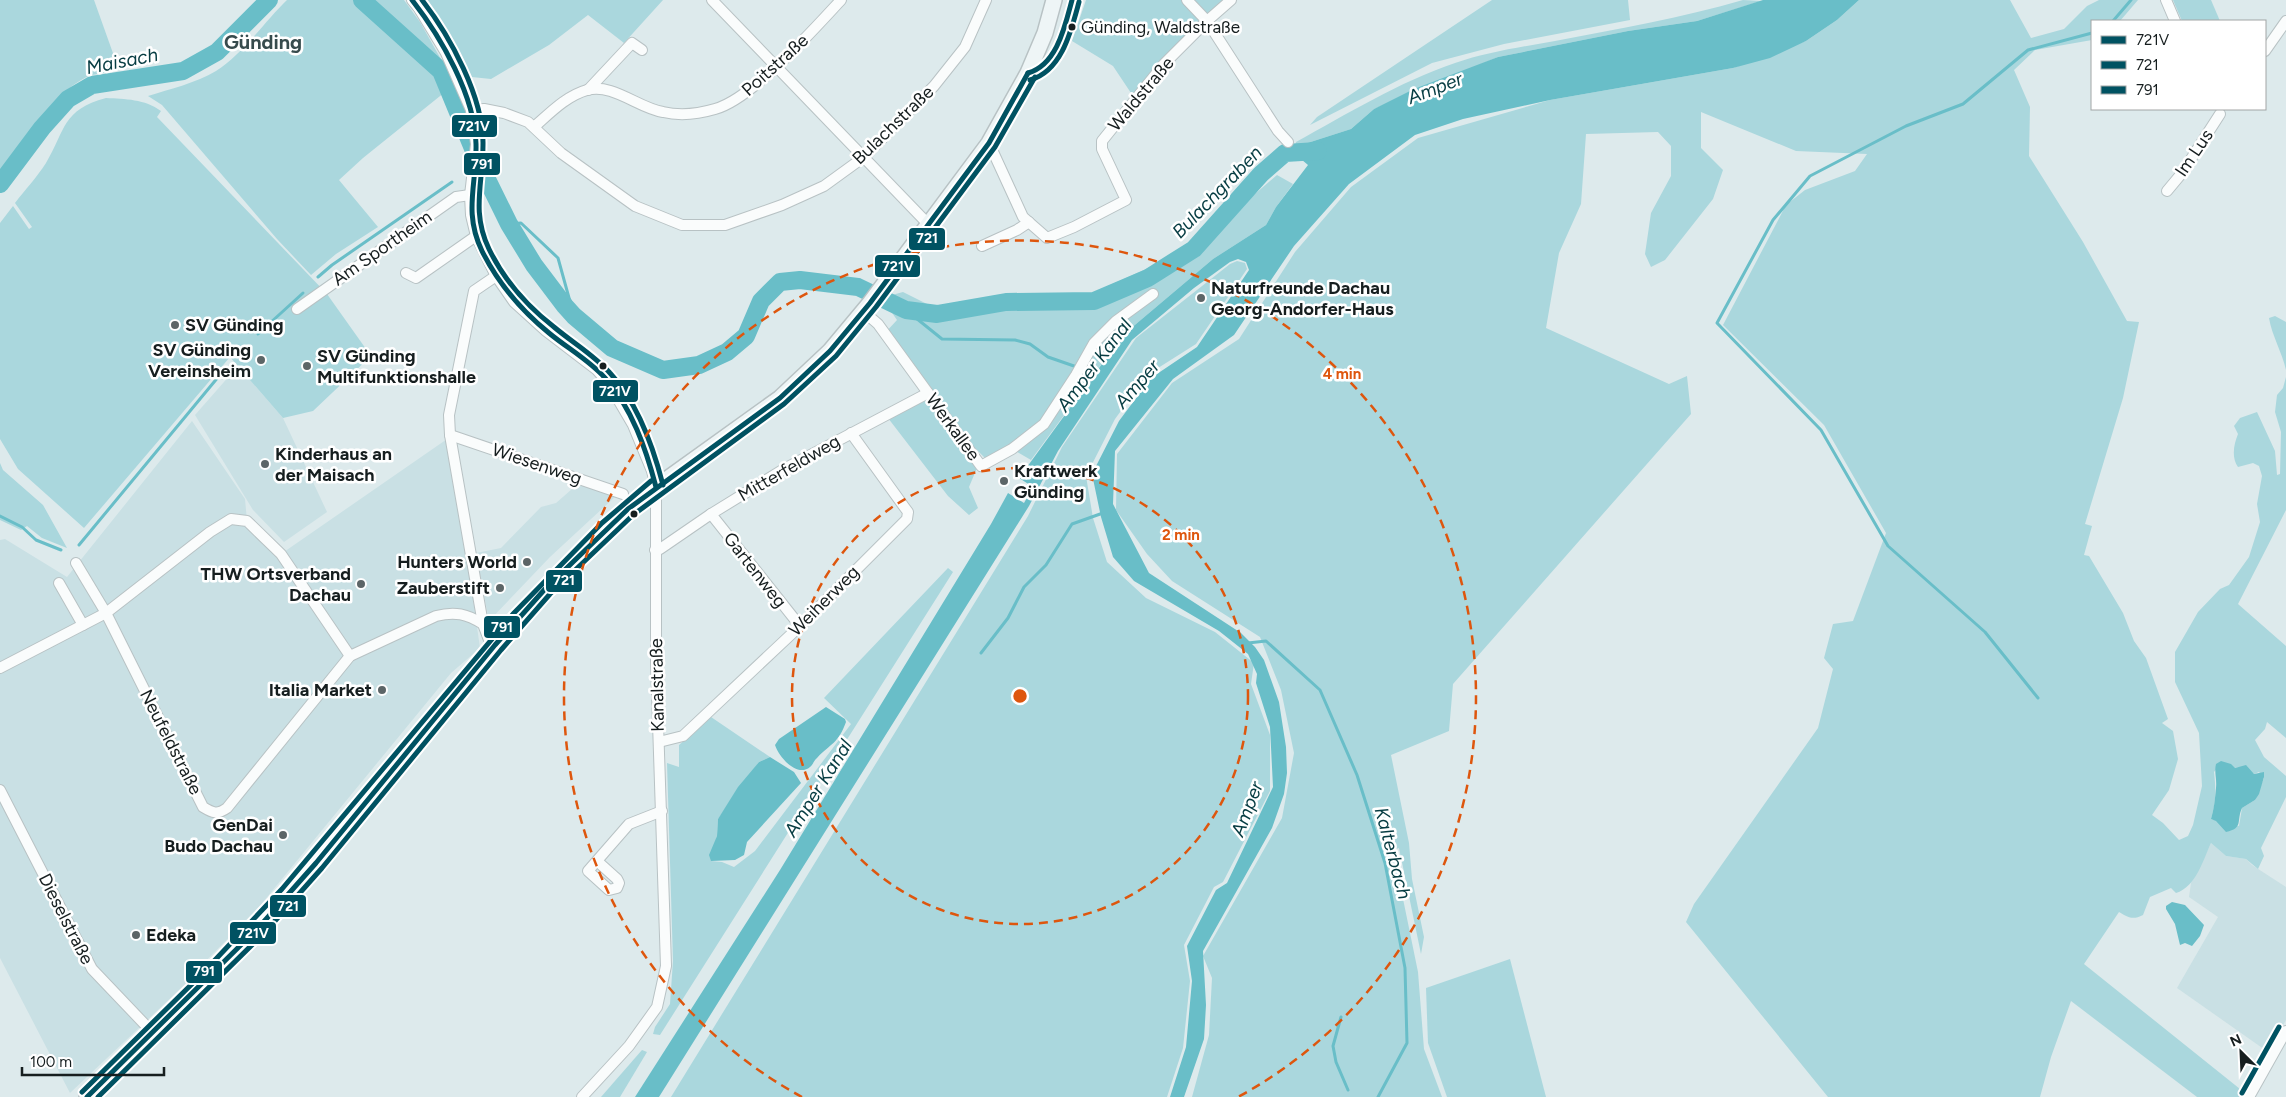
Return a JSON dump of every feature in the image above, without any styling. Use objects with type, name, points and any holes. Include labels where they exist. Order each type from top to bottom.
[{"type":"main road","points":[[87,1097],[260,926],[316,863],[495,646],[551,583],[602,533],[656,487],[780,398],[830,351],[929,225],[989,143],[1028,73],[1045,33],[1054,0]]},
{"type":"street","points":[[412,0],[446,53],[471,110],[476,144],[470,195],[471,215],[476,236],[496,276],[514,302],[546,331],[597,370],[610,384],[618,395],[640,442],[656,487]]},
{"type":"street","points":[[712,0],[929,225]]},
{"type":"street","name":"Poitstraße","points":[[588,90],[612,92],[662,112],[688,114],[717,109],[745,94],[776,66],[841,0]]},
{"type":"street","name":"Bulachstraße","points":[[471,110],[484,109],[504,112],[528,122],[561,154],[635,206],[687,226],[724,224],[782,205],[824,186],[864,157],[934,86],[965,47],[986,0]]},
{"type":"street","points":[[1187,0],[1207,21],[1278,131],[1288,142]]},
{"type":"street","name":"Waldstraße","points":[[1029,222],[1042,236],[1052,237],[1126,200],[1102,149],[1102,141],[1164,64],[1231,0]]},
{"type":"street","points":[[2166,0],[2175,20]]},
{"type":"street","points":[[2266,50],[2286,20]]},
{"type":"street","points":[[534,127],[560,103],[588,90],[632,43],[642,50]]},
{"type":"street","name":"Im Lus","points":[[2167,191],[2182,173],[2219,111]]},
{"type":"street","points":[[982,246],[1017,230],[1029,222],[1023,217],[989,143]]},
{"type":"street","name":"Am Sportheim","points":[[296,309],[456,197],[470,195]]},
{"type":"street","points":[[406,273],[416,278],[476,236]]},
{"type":"street","points":[[495,646],[489,640],[483,624],[450,435],[449,415],[474,291],[496,276]]},
{"type":"street","name":"Werkallee","points":[[866,307],[981,466],[1012,448],[1044,424],[1094,344],[1116,321],[1153,294]]},
{"type":"street","name":"Mitterfeldweg","points":[[655,550],[660,549],[711,514],[784,469],[928,393]]},
{"type":"street","name":"Weiherweg","points":[[659,742],[683,736],[800,626],[907,519],[908,512],[851,433]]},
{"type":"street","name":"Wiesenweg","points":[[450,435],[623,494]]},
{"type":"street","name":"Kanalstraße","points":[[582,1097],[629,1046],[657,1007],[666,966],[659,742],[655,550],[656,487]]},
{"type":"street","name":"Gartenweg","points":[[711,514],[800,626]]},
{"type":"street","points":[[0,668],[106,613],[210,532],[231,520],[247,521],[281,554],[350,656]]},
{"type":"street","points":[[76,562],[106,613]]},
{"type":"street","points":[[59,583],[83,625]]},
{"type":"street","name":"Neufeldstraße","points":[[106,613],[203,807],[213,813],[221,812],[227,808],[350,656],[436,616],[448,613],[468,615],[483,624]]},
{"type":"street","name":"Dieselstraße","points":[[0,790],[92,969],[153,1033]]},
{"type":"street","points":[[597,861],[630,824],[662,811]]},
{"type":"street","points":[[2249,1097],[2286,1031]]},
{"type":"shaded area","points":[[0,0],[94,0],[119,70],[92,75],[79,81],[66,91],[29,131],[0,172]]},
{"type":"shaded area","points":[[287,0],[404,0],[420,22],[455,84],[363,158],[339,180],[378,227],[336,254],[311,275],[277,239],[162,105],[148,96],[191,82],[216,71],[244,47]]},
{"type":"shaded area","points":[[421,0],[663,0],[624,43],[588,15],[549,45],[491,79],[462,76],[443,36]]},
{"type":"shaded area","points":[[1086,0],[1228,0],[1133,96],[1113,66],[1072,41]]},
{"type":"shaded area","points":[[1492,0],[1628,0],[1630,20],[1504,44],[1432,63],[1310,125],[1317,117]]},
{"type":"shaded area","points":[[1743,0],[1761,1],[1697,21],[1628,31],[1498,57],[1374,109],[1351,129],[1295,147],[1296,142],[1374,99],[1414,79],[1455,63],[1504,50],[1673,18]]},
{"type":"shaded area","points":[[1859,0],[2010,0],[2031,38],[2064,29],[2087,6],[2099,0],[2138,0],[2121,20],[2091,20],[2091,40],[2035,50],[2014,70],[2030,107],[2029,156],[2083,242],[2127,321],[2139,322],[2123,398],[2085,524],[2092,526],[2084,555],[2089,556],[2123,613],[2134,641],[2146,658],[2168,719],[2162,723],[2173,731],[2178,759],[2169,790],[2152,815],[2163,823],[2179,840],[2188,836],[2193,825],[2202,786],[2199,733],[2175,682],[2175,652],[2198,612],[2220,589],[2229,585],[2249,557],[2260,522],[2257,504],[2262,476],[2259,466],[2253,463],[2238,467],[2234,459],[2234,450],[2238,434],[2234,426],[2240,418],[2257,412],[2275,451],[2277,475],[2280,474],[2281,432],[2275,412],[2277,395],[2283,388],[2286,377],[2286,510],[2238,604],[2286,646],[2286,738],[2267,722],[2265,729],[2255,740],[2264,757],[2286,776],[2286,797],[2261,848],[2264,856],[2258,869],[2246,859],[2226,856],[2211,843],[2198,872],[2189,885],[2176,893],[2171,888],[2150,897],[2143,915],[2140,917],[2131,918],[2119,912],[2084,964],[2245,1093],[2243,1097],[2197,1097],[2071,1001],[2051,1057],[2040,1097],[1828,1097],[1686,922],[1694,904],[1818,728],[1833,669],[1824,658],[1833,624],[1853,621],[1886,533],[1824,425],[1723,325],[1786,205],[1805,190],[1855,171],[1867,154],[1796,151],[1701,112],[1701,148],[1723,170],[1713,199],[1665,260],[1651,267],[1645,254],[1651,213],[1671,176],[1671,146],[1658,132],[1586,134],[1581,204],[1559,253],[1546,328],[1669,384],[1687,376],[1691,414],[1453,684],[1449,731],[1391,755],[1409,843],[1412,879],[1424,937],[1421,954],[1399,848],[1393,850],[1418,972],[1424,1049],[1442,1097],[1192,1097],[1209,1035],[1212,978],[1203,956],[1282,818],[1294,753],[1281,690],[1260,637],[1172,581],[1147,554],[1116,510],[1117,454],[1172,383],[1239,339],[1295,252],[1351,187],[1418,138],[1550,100],[1733,68],[1806,41],[1837,20]],"holes":[[[2222,762],[2234,768],[2241,767],[2254,774],[2259,772],[2264,778],[2255,800],[2242,808],[2239,826],[2211,819],[2215,796],[2214,772]]]},
{"type":"shaded area","points":[[2173,0],[2211,0],[2220,20],[2182,20]]},
{"type":"shaded area","name":"SV Günding","points":[[106,98],[142,102],[161,111],[157,117],[327,294],[371,356],[313,411],[283,418],[230,357],[84,528],[18,469],[0,439],[0,223],[13,206],[29,229],[32,227],[15,203],[46,163],[67,122],[73,115],[81,108]]},
{"type":"shaded area","points":[[1277,175],[1293,184],[1276,207],[1266,225],[1213,259],[1123,335],[1031,460],[1007,446],[986,459],[971,444],[930,386],[885,333],[897,320],[886,304],[892,295],[903,292],[937,309],[1002,295],[1088,295],[1177,255],[1219,225]]},
{"type":"shaded area","points":[[1237,261],[1245,263],[1247,269],[1196,344],[1147,375],[1115,419],[1086,476],[1093,518],[1107,562],[1146,598],[1215,632],[1254,663],[1251,684],[1270,735],[1270,791],[1223,882],[1214,887],[1184,945],[1190,981],[1183,1048],[1167,1097],[671,1097],[1028,516],[1062,447],[1136,338],[1230,264]]},
{"type":"shaded area","points":[[2275,316],[2286,322],[2286,370],[2269,318]]},
{"type":"shaded area","name":"Kinderhaus an der Maisach","points":[[238,366],[283,418],[327,512],[284,542],[253,510],[195,415]]},
{"type":"shaded area","points":[[926,398],[977,468],[969,487],[978,508],[969,515],[948,496],[888,418]]},
{"type":"shaded area","points":[[192,421],[245,499],[247,521],[281,554],[450,437],[480,648],[451,673],[259,907],[196,971],[193,977],[70,1093],[0,958],[0,540],[5,539],[67,577]]},
{"type":"shaded area","points":[[0,463],[3,470],[43,505],[67,548],[42,538],[27,526],[21,530],[0,520]]},
{"type":"shaded area","points":[[580,482],[617,495],[550,557],[489,621],[476,553],[501,548],[541,507],[556,503]]},
{"type":"shaded area","points":[[948,568],[953,572],[660,1035],[653,1034],[655,1027],[670,1004],[673,961],[667,763],[679,767],[679,745],[711,717],[770,757],[759,762],[718,819],[717,836],[711,861],[722,862],[734,867],[755,851],[851,724],[824,698]]},
{"type":"shaded area","points":[[2211,843],[2226,856],[2246,859],[2286,887],[2286,1020],[2268,1052],[2177,988],[2218,917],[2189,897],[2191,883]]},
{"type":"shaded area","points":[[1510,959],[1546,1097],[1447,1097],[1428,1043],[1426,988]]},
{"type":"shaded area","points":[[642,1050],[647,1052],[620,1097],[601,1097]]},
{"type":"water","name":"Amper","points":[[1763,0],[1859,0],[1837,20],[1806,41],[1770,58],[1733,68],[1550,100],[1463,119],[1415,135],[1349,184],[1294,246],[1234,335],[1173,379],[1115,451],[1113,504],[1149,573],[1241,633],[1255,647],[1264,660],[1279,702],[1286,747],[1287,773],[1284,794],[1272,828],[1203,951],[1206,1005],[1204,1039],[1184,1097],[1170,1097],[1186,1047],[1192,981],[1187,946],[1216,890],[1227,883],[1273,787],[1270,727],[1256,683],[1257,674],[1248,654],[1219,631],[1134,581],[1113,557],[1101,517],[1092,474],[1119,421],[1151,378],[1197,347],[1249,270],[1246,262],[1238,259],[1230,262],[1194,288],[1132,340],[1058,451],[1029,506],[659,1097],[635,1097],[780,870],[1008,493],[1024,503],[1033,487],[1019,478],[1123,335],[1213,259],[1266,225],[1276,207],[1308,165],[1295,154],[1295,147],[1351,129],[1374,109],[1414,89],[1498,57],[1628,31],[1697,21]]},
{"type":"water","points":[[826,707],[845,719],[846,722],[843,729],[837,739],[810,767],[805,770],[794,768],[784,760],[775,745],[779,739]]},
{"type":"water","points":[[770,757],[794,772],[801,783],[747,842],[744,855],[735,860],[711,861],[709,855],[717,836],[718,819],[738,787],[759,762]]},
{"type":"water","points":[[2221,761],[2231,764],[2235,768],[2246,765],[2254,774],[2264,772],[2259,794],[2255,800],[2242,808],[2237,826],[2226,832],[2216,821],[2211,819],[2216,788],[2215,767]]},
{"type":"water","points":[[2172,902],[2185,905],[2204,925],[2200,936],[2192,946],[2185,943],[2180,945],[2175,924],[2166,909],[2166,906]]},
{"type":"waterway","name":"Maisach","points":[[0,184],[42,128],[68,99],[92,85],[183,71],[217,52],[269,0]]},
{"type":"waterway","name":"Bulachgraben","points":[[362,0],[441,71],[479,163],[509,224],[534,265],[565,306],[612,348],[663,370],[699,365],[727,352],[746,336],[761,301],[780,282],[800,280],[858,287],[906,310],[937,314],[1006,302],[1094,301],[1148,278],[1194,249],[1261,174],[1285,153],[1318,151]]},
{"type":"waterway","points":[[2114,20],[2131,0]]},
{"type":"waterway","points":[[2038,698],[1985,632],[1888,546],[1821,430],[1717,323],[1773,220],[1810,176],[1906,126],[1963,104],[2028,50],[2091,33]]},
{"type":"waterway","points":[[318,277],[332,265],[452,182]]},
{"type":"waterway","points":[[509,224],[521,223],[558,258],[574,316]]},
{"type":"waterway","points":[[258,334],[303,293]]},
{"type":"waterway","name":"Bulachgraben","points":[[906,310],[942,339],[1015,340],[1030,344],[1048,357],[1097,374]]},
{"type":"waterway","points":[[79,545],[224,370]]},
{"type":"waterway","points":[[981,653],[1008,618],[1024,587],[1046,565],[1072,524],[1103,513]]},
{"type":"waterway","points":[[0,516],[22,527],[36,540],[61,550]]},
{"type":"waterway","name":"Kalterbach","points":[[1248,643],[1266,641],[1320,690],[1357,775],[1385,863],[1405,968],[1407,1043],[1378,1097]]},
{"type":"waterway","points":[[1341,1017],[1333,1046],[1336,1062],[1348,1090]]},
{"type":"transit line","name":"721V","points":[[412,0],[445,49],[470,106],[476,144],[472,198],[473,223],[476,237],[488,263],[520,306],[549,333],[592,365],[615,390],[637,429],[656,487]]},
{"type":"transit line","name":"791","points":[[422,0],[454,49],[472,88],[478,108],[483,145],[479,210],[480,222],[489,249],[509,282],[526,301],[544,319],[597,360],[620,385],[643,426],[663,485]]},
{"type":"transit line","name":"721V","points":[[1028,73],[1038,69],[1053,53],[1063,32],[1072,0]]},
{"type":"transit line","name":"721","points":[[1030,80],[1050,68],[1064,48],[1079,2]]},
{"type":"transit line","name":"721V","points":[[87,1097],[260,926],[316,863],[495,645],[545,589],[628,509],[780,398],[830,351],[870,303],[989,143],[1028,73]]},
{"type":"transit line","name":"721","points":[[98,1097],[266,931],[322,868],[501,650],[550,594],[633,515],[784,404],[836,356],[876,307],[995,147],[1035,77]]},
{"type":"transit line","name":"791","points":[[82,1092],[198,978],[282,889],[513,614],[602,523],[651,481]]},
{"type":"transit line","name":"791","points":[[2242,1093],[2279,1027]]},
{"type":"place","name":"Günding, Waldstraße","points":[[1072,27]]},
{"type":"place","name":"Naturfreunde Dachau Georg-Andorfer-Haus","points":[[1201,298]]},
{"type":"place","name":"SV Günding","points":[[175,325]]},
{"type":"place","name":"SV Günding Vereinsheim","points":[[261,360]]},
{"type":"place","name":"SV Günding Multifunktionshalle","points":[[307,366]]},
{"type":"place","name":"Kinderhaus an der Maisach","points":[[265,464]]},
{"type":"place","name":"Kraftwerk Günding","points":[[1004,481]]},
{"type":"place","name":"Hunters World","points":[[527,562]]},
{"type":"place","name":"THW Ortsverband Dachau","points":[[361,584]]},
{"type":"place","name":"Zauberstift","points":[[500,588]]},
{"type":"place","name":"Italia Market","points":[[382,690]]},
{"type":"place","name":"GenDai Budo Dachau","points":[[283,835]]},
{"type":"place","name":"Edeka","points":[[136,935]]},
{"type":"district","name":"Günding","points":[[263,42]]},
{"type":"water label","name":"Amper Kanal","points":[[1094,365]]},
{"type":"water label","name":"Amper Kanal","points":[[818,788]]}]
